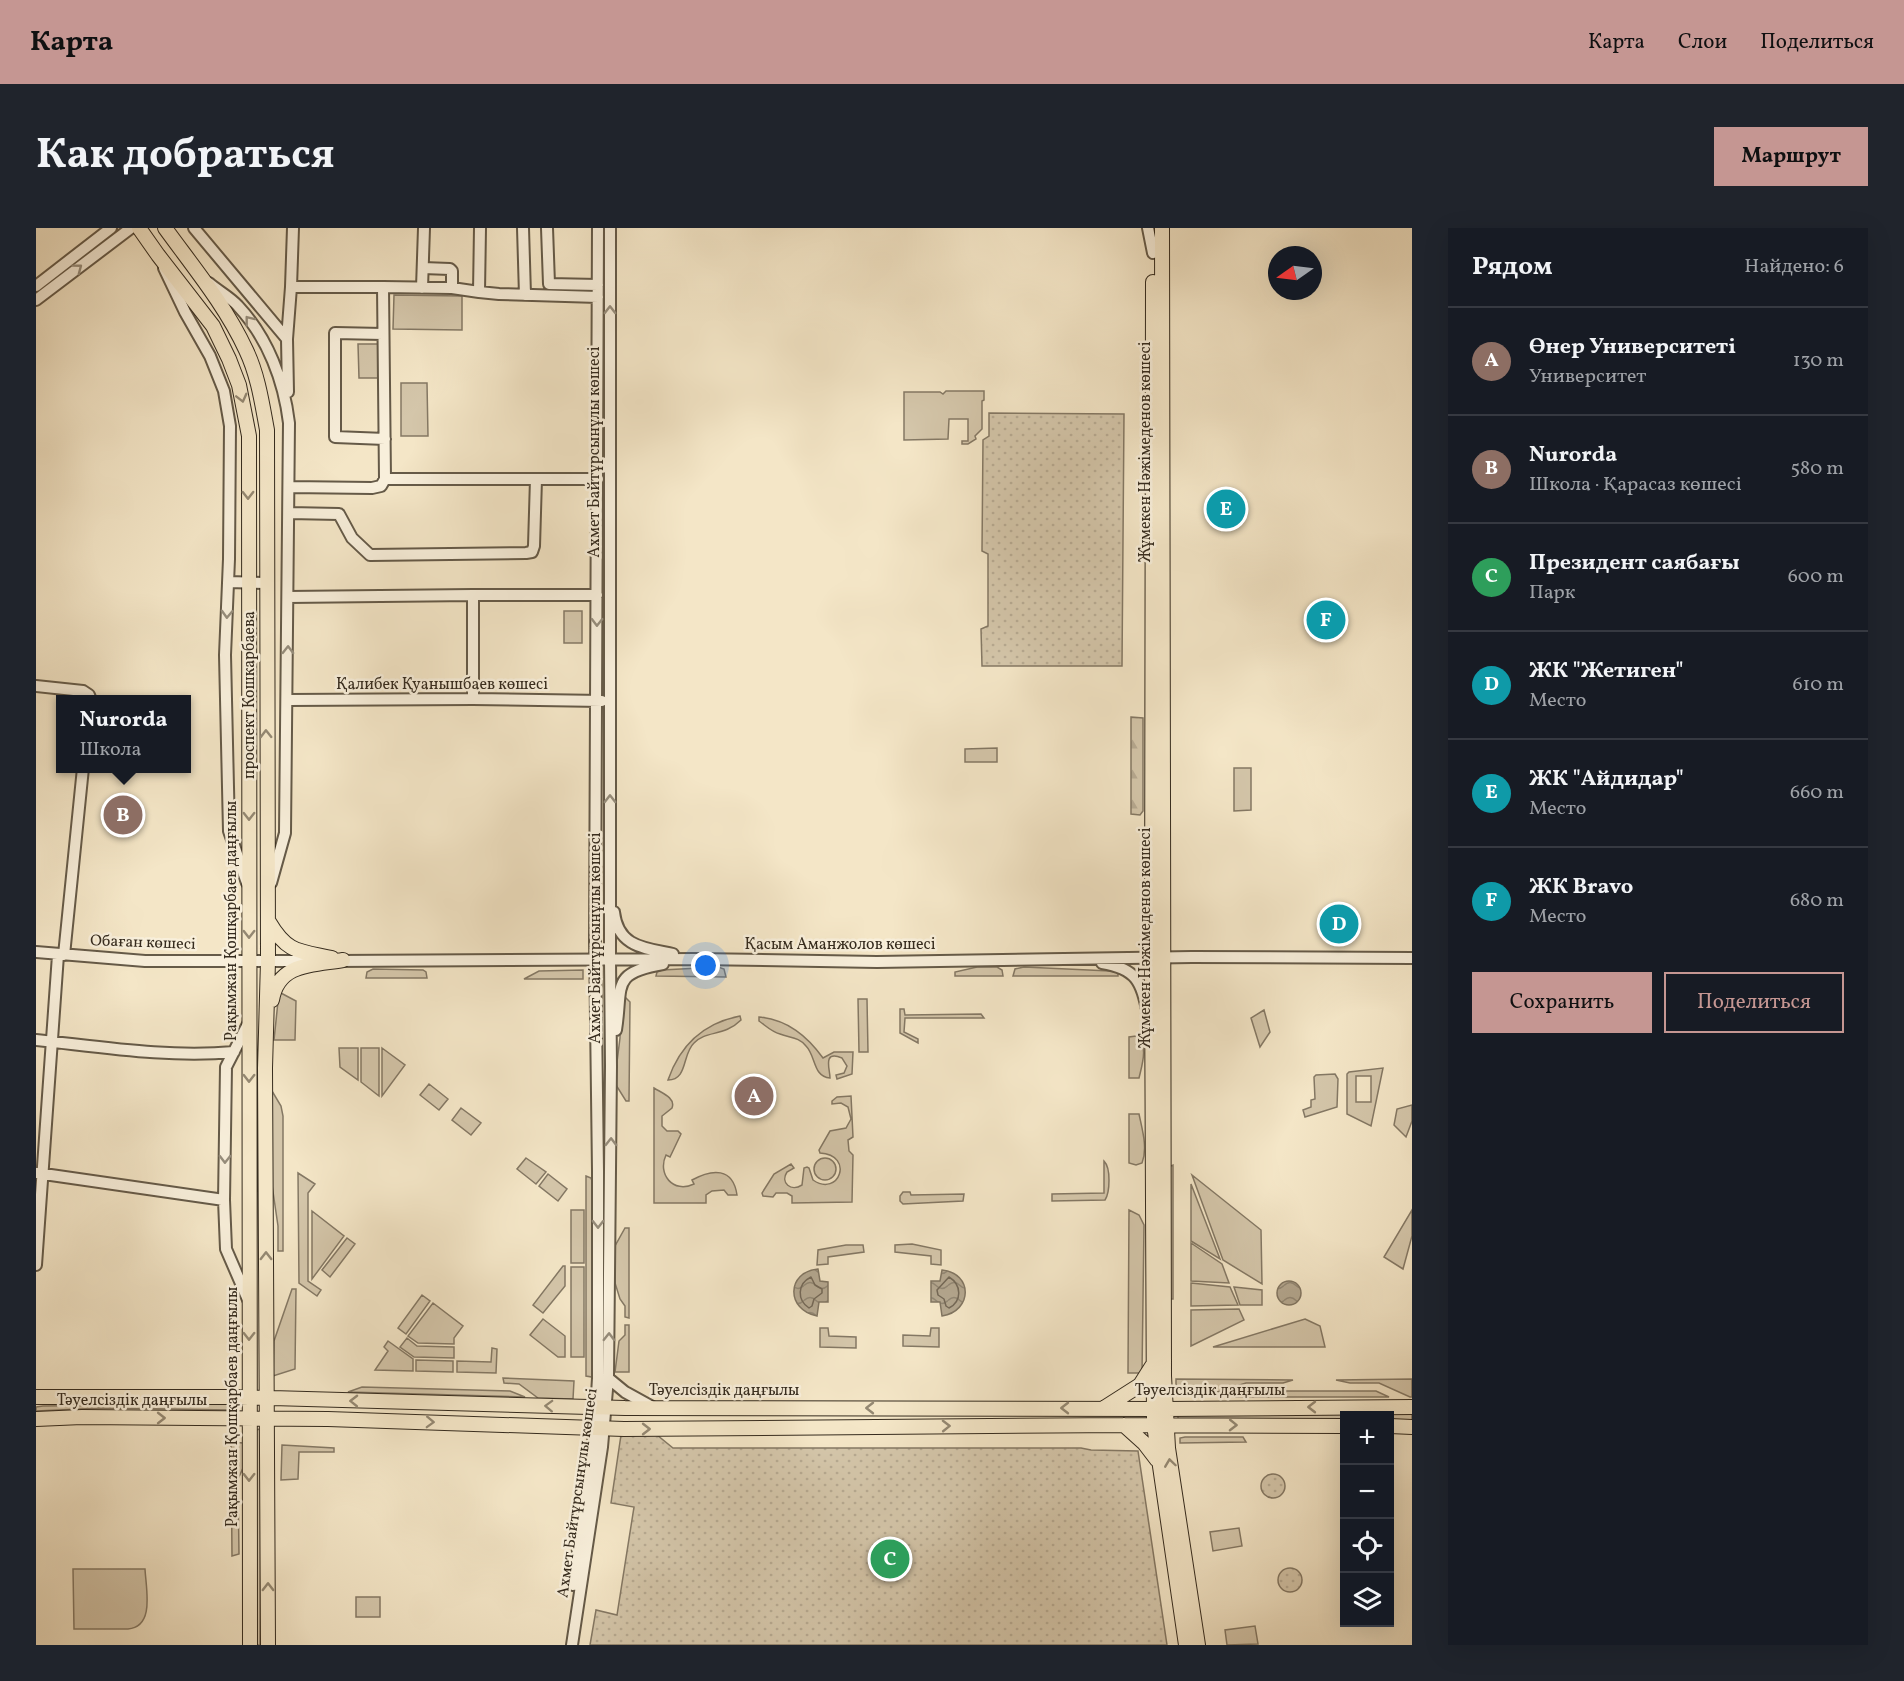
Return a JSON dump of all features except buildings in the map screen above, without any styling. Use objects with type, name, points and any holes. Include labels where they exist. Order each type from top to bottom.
[{"type":"main road","name":"Рақымжан Қошқарбаев даңғылы","points":[[139,228],[213,326],[239,385],[249,436],[250,1645]]},
{"type":"main road","points":[[165,228],[204,279]]},
{"type":"main road","name":"Жұмекен Нәжімеденов көшесі","points":[[1153,228],[1159,1463],[1186,1645]]},
{"type":"main road","name":"Жұмекен Нәжімеденов көшесі","points":[[1159,1408],[1153,1364],[1152,1035],[1158,959],[1162,228]]},
{"type":"main road","name":"проспект Кошкарбаева","points":[[204,279],[228,315],[247,351],[261,397],[267,430],[268,961],[265,1068]]},
{"type":"main road","points":[[268,921],[277,937],[291,949],[343,960]]},
{"type":"main road","points":[[266,1040],[272,996],[279,980],[285,974],[302,967],[343,960]]},
{"type":"main road","name":"Рақымжан Қошқарбаев даңғылы","points":[[265,1068],[268,1645]]},
{"type":"main road","points":[[1104,1408],[1140,1385],[1153,1364]]},
{"type":"main road","name":"Тәуелсіздік даңғылы","points":[[36,1398],[267,1398],[654,1408],[1412,1407]]},
{"type":"main road","name":"Тәуелсіздік даңғылы","points":[[36,1419],[266,1418],[600,1428],[1340,1426]]},
{"type":"main road","points":[[1124,1425],[1144,1443],[1159,1463]]},
{"type":"main road","name":"Жұмекен Нәжімеденов көшесі","points":[[1160,1425],[1198,1645]]},
{"type":"main road","points":[[1394,1426],[1412,1427]]},
{"type":"main road","points":[[1176,1574],[1183,1601],[1192,1606]]},
{"type":"street","points":[[36,286],[111,228]]},
{"type":"street","points":[[36,300],[131,228]]},
{"type":"street","points":[[194,228],[287,340]]},
{"type":"street","points":[[268,892],[285,833],[289,513],[287,340],[293,228]]},
{"type":"street","points":[[422,288],[424,228]]},
{"type":"street","points":[[479,292],[480,228]]},
{"type":"street","points":[[523,228],[525,295]]},
{"type":"street","points":[[548,228],[549,284],[598,285]]},
{"type":"street","name":"Ахмет Байтұрсынұлы көшесі","points":[[598,228],[595,959],[602,1407]]},
{"type":"street","name":"Ахмет Байтұрсынұлы көшесі","points":[[572,1645],[602,1407],[608,1378],[612,1066],[610,228]]},
{"type":"street","points":[[610,266],[618,228]]},
{"type":"street","points":[[1148,228],[1153,253]]},
{"type":"street","points":[[158,255],[184,312],[210,356],[224,390],[230,426],[225,655],[229,831],[249,889]]},
{"type":"street","points":[[423,268],[452,270],[452,288]]},
{"type":"street","points":[[204,279],[237,305],[254,326],[275,366],[286,398],[288,420]]},
{"type":"street","points":[[291,286],[452,288],[525,295],[598,297]]},
{"type":"street","points":[[289,487],[372,488],[381,486],[385,479],[383,287]]},
{"type":"street","points":[[383,334],[335,333],[335,437],[385,439]]},
{"type":"street","points":[[264,343],[275,344],[287,340]]},
{"type":"street","points":[[385,479],[598,479]]},
{"type":"street","points":[[289,513],[339,514],[352,538],[370,555],[526,553],[532,552],[534,546],[536,479]]},
{"type":"street","points":[[228,582],[266,583]]},
{"type":"street","points":[[288,597],[597,594]]},
{"type":"street","points":[[472,595],[473,699]]},
{"type":"street","points":[[36,686],[82,691],[87,695]]},
{"type":"street","name":"Қалибек Қуанышбаев көшесі","points":[[287,700],[473,699],[610,702]]},
{"type":"street","points":[[36,1264],[39,1173],[82,773]]},
{"type":"street","points":[[610,858],[615,916],[621,934],[640,947],[697,959]]},
{"type":"street","name":"Обаған көшесі","points":[[36,952],[145,960],[268,961]]},
{"type":"street","name":"Қасым Аманжолов көшесі","points":[[268,961],[697,959],[877,962],[1412,958]]},
{"type":"street","points":[[612,1066],[620,990],[627,976],[642,968],[697,959]]},
{"type":"street","points":[[1081,959],[1124,969],[1137,978],[1144,994],[1152,1035]]},
{"type":"street","points":[[249,1022],[226,1067],[224,1200],[226,1249],[249,1303]]},
{"type":"street","points":[[36,1040],[157,1053],[234,1052]]},
{"type":"street","points":[[39,1173],[224,1200]]},
{"type":"street","points":[[608,1378],[625,1392],[654,1408]]},
{"type":"street","name":"Ахмет Байтұрсынұлы көшесі","points":[[564,1645],[600,1428]]},
{"type":"green space","points":[[394,295],[462,296],[462,330],[393,329]]},
{"type":"green space","points":[[358,344],[378,344],[379,378],[359,378]]},
{"type":"green space","points":[[401,383],[427,383],[428,436],[401,436]]},
{"type":"green space","points":[[946,391],[984,391],[982,429],[975,436],[976,439],[968,444],[962,444],[962,441],[968,441],[968,419],[949,419],[948,439],[904,440],[904,392],[940,392],[943,394]]},
{"type":"green space","points":[[989,413],[1124,414],[1122,666],[982,666],[981,629],[988,626],[988,554],[982,551],[983,440],[989,436]]},
{"type":"green space","points":[[564,611],[582,611],[582,643],[564,643]]},
{"type":"green space","points":[[1131,717],[1143,718],[1143,811],[1140,815],[1131,814]]},
{"type":"green space","points":[[997,748],[997,762],[965,762],[965,749]]},
{"type":"green space","points":[[1234,768],[1251,768],[1251,810],[1234,811]]},
{"type":"green space","points":[[718,967],[724,969],[726,977],[656,976],[657,972],[662,970]]},
{"type":"green space","points":[[977,967],[997,967],[1002,970],[1003,976],[955,976],[955,972]]},
{"type":"green space","points":[[1024,967],[1110,971],[1118,972],[1118,976],[1013,976],[1015,969]]},
{"type":"green space","points":[[373,969],[423,970],[427,978],[366,978],[367,972]]},
{"type":"green space","points":[[583,970],[583,979],[524,979],[539,971]]},
{"type":"green space","points":[[279,992],[296,1001],[295,1040],[274,1040]]},
{"type":"green space","points":[[621,993],[630,1002],[629,1101],[626,1101],[616,1085]]},
{"type":"green space","points":[[858,999],[867,999],[868,1052],[859,1052]]},
{"type":"green space","points":[[900,1009],[904,1009],[905,1015],[981,1014],[984,1018],[905,1018],[904,1032],[918,1039],[918,1043],[900,1033]]},
{"type":"green space","points":[[1264,1010],[1270,1032],[1260,1047],[1251,1018]]},
{"type":"green space","points":[[740,1016],[741,1020],[735,1025],[704,1036],[694,1043],[679,1076],[668,1080],[679,1056],[695,1038],[715,1024]]},
{"type":"green space","points":[[759,1017],[788,1025],[796,1030],[823,1058],[834,1052],[853,1052],[852,1074],[837,1079],[836,1075],[844,1073],[847,1066],[842,1058],[832,1056],[828,1062],[830,1078],[824,1077],[820,1074],[809,1050],[803,1043],[777,1033],[759,1021]]},
{"type":"green space","points":[[1136,1036],[1142,1045],[1143,1061],[1139,1078],[1129,1078],[1129,1037]]},
{"type":"green space","points":[[339,1048],[358,1048],[358,1080],[340,1067]]},
{"type":"green space","points":[[361,1048],[379,1048],[379,1096],[361,1082]]},
{"type":"green space","points":[[382,1048],[405,1065],[382,1096]]},
{"type":"green space","points":[[1383,1068],[1371,1126],[1347,1114],[1347,1074]],"holes":[[[1356,1076],[1371,1076],[1371,1102],[1356,1102]]]},
{"type":"green space","points":[[1335,1074],[1338,1079],[1337,1107],[1305,1117],[1303,1110],[1311,1107],[1311,1100],[1315,1099],[1314,1077]]},
{"type":"green space","points":[[429,1084],[448,1099],[439,1110],[420,1095]]},
{"type":"green space","points":[[654,1088],[668,1096],[673,1104],[672,1108],[662,1116],[662,1126],[667,1131],[678,1131],[681,1134],[670,1157],[666,1155],[665,1175],[674,1184],[686,1186],[694,1184],[692,1180],[700,1176],[720,1173],[731,1179],[737,1195],[728,1195],[724,1190],[712,1191],[706,1195],[706,1203],[654,1203]]},
{"type":"green space","points":[[272,1091],[281,1106],[283,1116],[283,1251],[278,1251],[278,1226],[272,1185]]},
{"type":"green space","points":[[851,1096],[853,1137],[848,1140],[849,1151],[853,1155],[852,1202],[792,1203],[792,1196],[787,1193],[776,1193],[773,1197],[763,1196],[762,1193],[774,1174],[791,1164],[794,1168],[787,1172],[785,1180],[791,1187],[802,1185],[804,1168],[807,1167],[813,1180],[822,1184],[830,1184],[836,1180],[840,1167],[837,1161],[831,1155],[820,1153],[819,1150],[830,1131],[846,1128],[851,1119],[848,1107],[841,1103],[832,1104],[832,1101],[837,1097]]},
{"type":"green space","points":[[1412,1105],[1412,1121],[1406,1137],[1394,1125],[1397,1109]]},
{"type":"green space","points":[[461,1108],[481,1123],[471,1135],[452,1120]]},
{"type":"green space","points":[[1129,1114],[1139,1114],[1144,1138],[1144,1157],[1142,1163],[1136,1165],[1129,1163]]},
{"type":"green space","points":[[526,1158],[546,1172],[536,1184],[517,1169]]},
{"type":"green space","points":[[825,1158],[833,1161],[836,1169],[833,1177],[825,1180],[817,1177],[814,1169],[817,1161]]},
{"type":"green space","points":[[1104,1161],[1108,1169],[1109,1180],[1105,1200],[1052,1201],[1052,1194],[1104,1193]]},
{"type":"green space","points":[[1173,1165],[1173,1299],[1170,1299],[1168,1167]]},
{"type":"green space","points":[[298,1173],[315,1184],[308,1193],[308,1281],[321,1290],[317,1296],[299,1283]]},
{"type":"green space","points":[[548,1174],[567,1189],[558,1201],[539,1186]]},
{"type":"green space","points":[[1192,1175],[1261,1230],[1262,1284],[1223,1260]]},
{"type":"green space","points":[[586,1176],[592,1181],[592,1377],[586,1376]]},
{"type":"green space","points":[[1191,1184],[1220,1259],[1191,1241]]},
{"type":"green space","points":[[903,1192],[910,1192],[911,1195],[964,1194],[963,1201],[903,1204],[900,1196]]},
{"type":"green space","points":[[571,1210],[584,1210],[584,1263],[571,1263]]},
{"type":"green space","points":[[1129,1210],[1139,1215],[1144,1225],[1142,1373],[1128,1373]]},
{"type":"green space","points":[[1412,1210],[1412,1236],[1403,1269],[1384,1257]]},
{"type":"green space","points":[[312,1211],[344,1236],[312,1279]]},
{"type":"green space","points":[[625,1228],[629,1228],[629,1318],[625,1317],[625,1306],[615,1283],[615,1246]]},
{"type":"green space","points":[[347,1238],[355,1244],[330,1277],[322,1270]]},
{"type":"green space","points":[[1191,1243],[1222,1264],[1229,1283],[1191,1281]]},
{"type":"green space","points":[[912,1244],[941,1250],[941,1265],[931,1264],[931,1256],[895,1252],[895,1245]]},
{"type":"green space","points":[[846,1245],[863,1245],[864,1252],[828,1257],[828,1264],[817,1265],[818,1250]]},
{"type":"green space","points":[[565,1266],[565,1286],[543,1313],[533,1305]]},
{"type":"green space","points":[[571,1267],[584,1267],[584,1357],[571,1357]]},
{"type":"green space","points":[[1191,1283],[1230,1287],[1238,1305],[1191,1306]]},
{"type":"green space","points":[[1234,1287],[1262,1290],[1262,1305],[1240,1305]]},
{"type":"green space","points":[[292,1289],[296,1289],[295,1369],[273,1376],[274,1341]]},
{"type":"green space","points":[[422,1295],[430,1301],[406,1334],[398,1328]]},
{"type":"green space","points":[[433,1303],[463,1326],[454,1338],[454,1344],[418,1343],[408,1336]]},
{"type":"green space","points":[[1239,1309],[1244,1320],[1191,1346],[1191,1310]]},
{"type":"green space","points":[[543,1319],[565,1336],[565,1357],[558,1357],[530,1335]]},
{"type":"green space","points":[[1305,1319],[1320,1326],[1325,1347],[1213,1347]]},
{"type":"green space","points":[[625,1325],[629,1325],[629,1372],[615,1372],[619,1341],[625,1335]]},
{"type":"green space","points":[[820,1328],[828,1328],[829,1336],[856,1337],[856,1348],[820,1347]]},
{"type":"green space","points":[[931,1328],[939,1328],[939,1347],[903,1346],[903,1335],[930,1336]]},
{"type":"green space","points":[[407,1338],[417,1346],[454,1347],[454,1358],[414,1357],[400,1347]]},
{"type":"green space","points":[[388,1341],[413,1359],[413,1371],[375,1370],[388,1351],[384,1347]]},
{"type":"green space","points":[[492,1348],[497,1349],[496,1373],[457,1372],[457,1361],[491,1362]]},
{"type":"green space","points":[[416,1360],[453,1361],[453,1372],[416,1371]]},
{"type":"green space","points":[[503,1378],[574,1381],[573,1399],[538,1398],[519,1384],[504,1383]]},
{"type":"green space","points":[[1176,1379],[1293,1380],[1283,1383],[1246,1383],[1208,1395],[1176,1396]]},
{"type":"green space","points":[[1412,1379],[1412,1397],[1379,1383],[1350,1383],[1336,1380]]},
{"type":"green space","points":[[362,1387],[510,1391],[525,1397],[348,1392]]},
{"type":"green space","points":[[1250,1391],[1376,1391],[1389,1397],[1233,1397]]},
{"type":"green space","points":[[231,1404],[231,1410],[102,1408],[36,1411],[36,1407],[43,1406]]},
{"type":"green space","points":[[1340,1414],[1340,1421],[1178,1421],[1178,1415]]},
{"type":"green space","points":[[1394,1414],[1412,1414],[1412,1421],[1394,1421]]},
{"type":"green space","points":[[261,1429],[260,1645],[254,1645],[255,1430]]},
{"type":"green space","points":[[621,1435],[657,1435],[673,1448],[1081,1448],[1138,1451],[1167,1645],[590,1645],[596,1610],[617,1615],[634,1507],[611,1503]]},
{"type":"green space","points":[[1243,1437],[1246,1442],[1180,1443],[1180,1438]]},
{"type":"green space","points":[[231,1442],[243,1443],[243,1468],[238,1479],[239,1554],[232,1556]]},
{"type":"green space","points":[[282,1445],[334,1448],[334,1452],[299,1452],[298,1479],[281,1480]]},
{"type":"green space","points":[[1273,1474],[1278,1475],[1284,1481],[1284,1491],[1278,1497],[1273,1498],[1268,1497],[1262,1491],[1261,1486],[1262,1481],[1268,1475]]},
{"type":"green space","points":[[1239,1528],[1242,1546],[1213,1551],[1210,1532]]},
{"type":"green space","points":[[1290,1568],[1295,1569],[1301,1575],[1301,1585],[1295,1591],[1290,1592],[1285,1591],[1279,1585],[1278,1580],[1279,1575],[1285,1569]]},
{"type":"green space","points":[[73,1569],[145,1569],[147,1606],[142,1622],[137,1627],[128,1629],[74,1629]]},
{"type":"green space","points":[[356,1597],[380,1597],[380,1617],[356,1617]]},
{"type":"green space","points":[[1255,1626],[1258,1644],[1227,1645],[1225,1630]]},
{"type":"water","points":[[818,1269],[820,1281],[828,1282],[828,1302],[819,1302],[817,1316],[800,1307],[795,1299],[794,1291],[795,1284],[800,1277]]},
{"type":"water","points":[[942,1270],[959,1278],[964,1285],[965,1292],[964,1300],[959,1307],[952,1313],[942,1316],[940,1302],[931,1302],[931,1281],[940,1281]]},
{"type":"water","points":[[1289,1281],[1297,1285],[1301,1293],[1297,1301],[1289,1305],[1281,1301],[1277,1293],[1281,1285]]},
{"type":"place","name":"ЖК \"Айдидар\"","points":[[1226,509]]},
{"type":"place","name":"ЖК Bravo","points":[[1326,620]]},
{"type":"place","name":"Nurorda","points":[[123,815]]},
{"type":"place","name":"ЖК \"Жетиген\"","points":[[1339,924]]},
{"type":"place","name":"Өнер Университеті","points":[[754,1096]]},
{"type":"place","name":"Президент саябағы","points":[[890,1559]]}]
